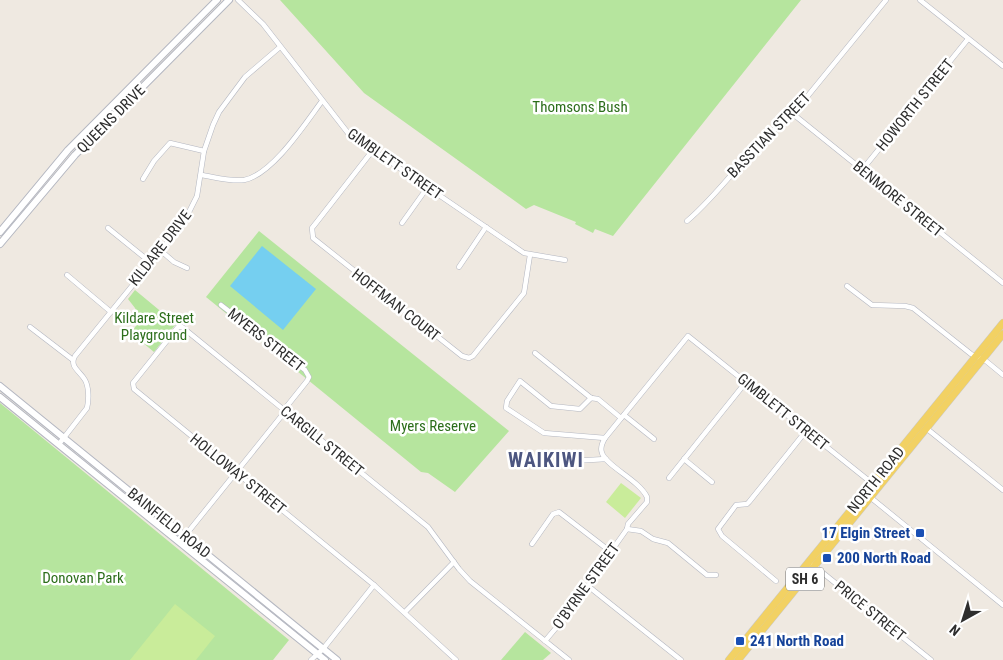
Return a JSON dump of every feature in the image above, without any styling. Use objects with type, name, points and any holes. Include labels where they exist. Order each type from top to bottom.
[{"type":"main road","name":"QUEENS DRIVE","points":[[0,232],[58,161],[218,0]]},
{"type":"main road","name":"QUEENS DRIVE","points":[[0,244],[65,166],[229,0]]},
{"type":"main road","points":[[58,161],[65,166]]},
{"type":"main road","name":"NORTH ROAD","points":[[980,358],[1003,323]]},
{"type":"main road","name":"NORTH ROAD","points":[[735,659],[980,358],[1003,334]]},
{"type":"main road","name":"BAINFIELD ROAD","points":[[0,386],[337,660]]},
{"type":"main road","name":"BAINFIELD ROAD","points":[[0,397],[325,660]]},
{"type":"main road","points":[[250,599],[255,593]]},
{"type":"street","name":"GIMBLETT STREET","points":[[238,0],[263,24],[348,133],[519,250],[530,255],[565,260]]},
{"type":"street","name":"BASSTIAN STREET","points":[[687,221],[702,208],[762,140],[780,127],[793,114],[886,0]]},
{"type":"street","points":[[920,0],[1003,66]]},
{"type":"street","name":"HOWORTH STREET","points":[[862,170],[968,39]]},
{"type":"street","name":"KILDARE DRIVE","points":[[72,360],[184,222],[197,196],[204,151],[213,125],[224,105],[245,77],[280,47]]},
{"type":"street","points":[[201,175],[244,180],[260,174],[273,163],[322,101]]},
{"type":"street","name":"BENMORE STREET","points":[[793,114],[1003,283]]},
{"type":"street","points":[[143,179],[154,161],[170,143],[204,151]]},
{"type":"street","name":"HOFFMAN COURT","points":[[373,150],[312,228],[313,238],[462,356],[469,358],[473,356],[524,293],[530,255]]},
{"type":"street","points":[[402,223],[427,188]]},
{"type":"street","points":[[459,267],[486,227]]},
{"type":"street","points":[[108,228],[150,262]]},
{"type":"street","points":[[160,250],[174,262],[187,268]]},
{"type":"street","points":[[67,276],[111,312]]},
{"type":"street","points":[[847,286],[872,305],[914,308],[1003,375]]},
{"type":"street","name":"MYERS STREET","points":[[180,542],[283,414],[284,410],[307,381],[308,373],[221,305]]},
{"type":"street","points":[[30,327],[72,360],[73,365],[86,382],[88,404],[86,411],[59,444]]},
{"type":"street","name":"HOLLOWAY STREET","points":[[182,328],[178,327],[175,330],[132,386],[374,585],[456,660]]},
{"type":"street","name":"CARGILL STREET","points":[[182,328],[428,527],[470,581],[568,660]]},
{"type":"street","name":"GIMBLETT STREET","points":[[623,416],[688,336],[876,486]]},
{"type":"street","points":[[535,353],[591,398],[598,399],[654,439]]},
{"type":"street","points":[[591,398],[580,409],[551,406],[520,381],[507,401],[506,408],[544,433],[605,438]]},
{"type":"street","points":[[668,478],[746,382]]},
{"type":"street","points":[[606,459],[601,448],[605,438],[623,416]]},
{"type":"street","points":[[924,426],[1003,490]]},
{"type":"street","points":[[776,581],[722,536],[718,530],[736,505],[749,502],[806,431]]},
{"type":"street","points":[[572,461],[606,459]]},
{"type":"street","name":"O'BYRNE STREET","points":[[545,641],[588,586],[627,529],[628,524],[647,502],[647,497],[642,489],[606,459]]},
{"type":"street","points":[[684,460],[712,482]]},
{"type":"street","points":[[868,495],[1003,604]]},
{"type":"street","points":[[532,544],[556,512],[563,514],[610,552]]},
{"type":"street","points":[[627,529],[641,531],[653,539],[668,543],[707,575],[716,575]]},
{"type":"street","points":[[405,612],[454,562]]},
{"type":"street","name":"PRICE STREET","points":[[812,565],[931,660]]},
{"type":"street","points":[[311,660],[374,585]]},
{"type":"street","points":[[588,586],[681,660]]},
{"type":"green space","name":"Thomsons Bush","points":[[280,0],[801,0],[613,236],[595,229],[593,233],[575,224],[576,222],[534,205],[526,209],[364,93]]},
{"type":"green space","name":"Myers Reserve","points":[[259,231],[509,431],[455,492],[428,473],[421,472],[206,297]]},
{"type":"green space","name":"Kildare Street Playground","points":[[135,290],[176,324],[154,352],[131,333],[140,320],[135,308],[128,299]]},
{"type":"green space","name":"Donovan Park","points":[[0,403],[289,640],[273,660],[0,660]]},
{"type":"green space","points":[[621,483],[641,498],[625,518],[606,502]]},
{"type":"green space","points":[[175,604],[215,636],[196,660],[130,660]]},
{"type":"green space","points":[[525,632],[551,653],[543,660],[501,660]]},
{"type":"water","points":[[262,246],[316,289],[283,330],[230,286]]},
{"type":"place","name":"17 Elgin Street","points":[[920,533]]},
{"type":"place","name":"200 North Road","points":[[827,558]]},
{"type":"place","name":"241 North Road","points":[[740,641]]},
{"type":"district","name":"WAIKIWI","points":[[546,460]]}]
